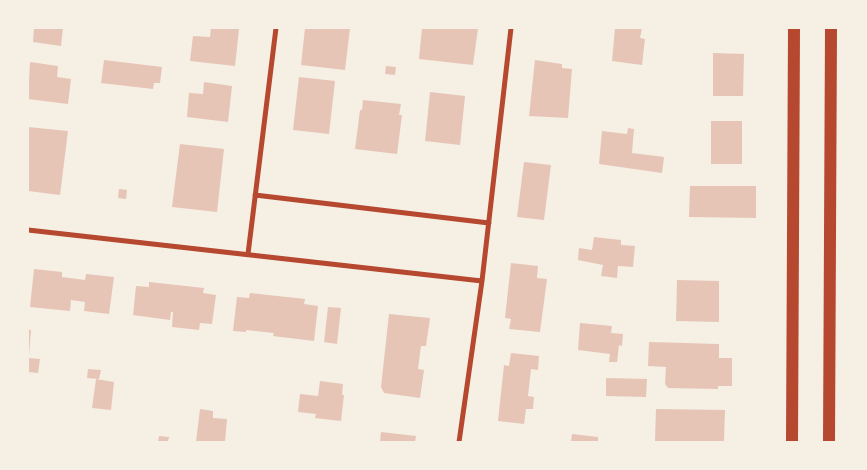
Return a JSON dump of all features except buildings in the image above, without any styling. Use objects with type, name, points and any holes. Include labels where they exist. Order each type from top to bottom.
[{"type":"main road","points":[[792,442],[794,28]]},
{"type":"main road","points":[[829,442],[831,28]]},
{"type":"street","points":[[248,254],[276,28]]},
{"type":"street","points":[[459,442],[482,281],[511,28]]},
{"type":"street","points":[[255,195],[489,222]]},
{"type":"street","points":[[28,230],[482,281]]}]
